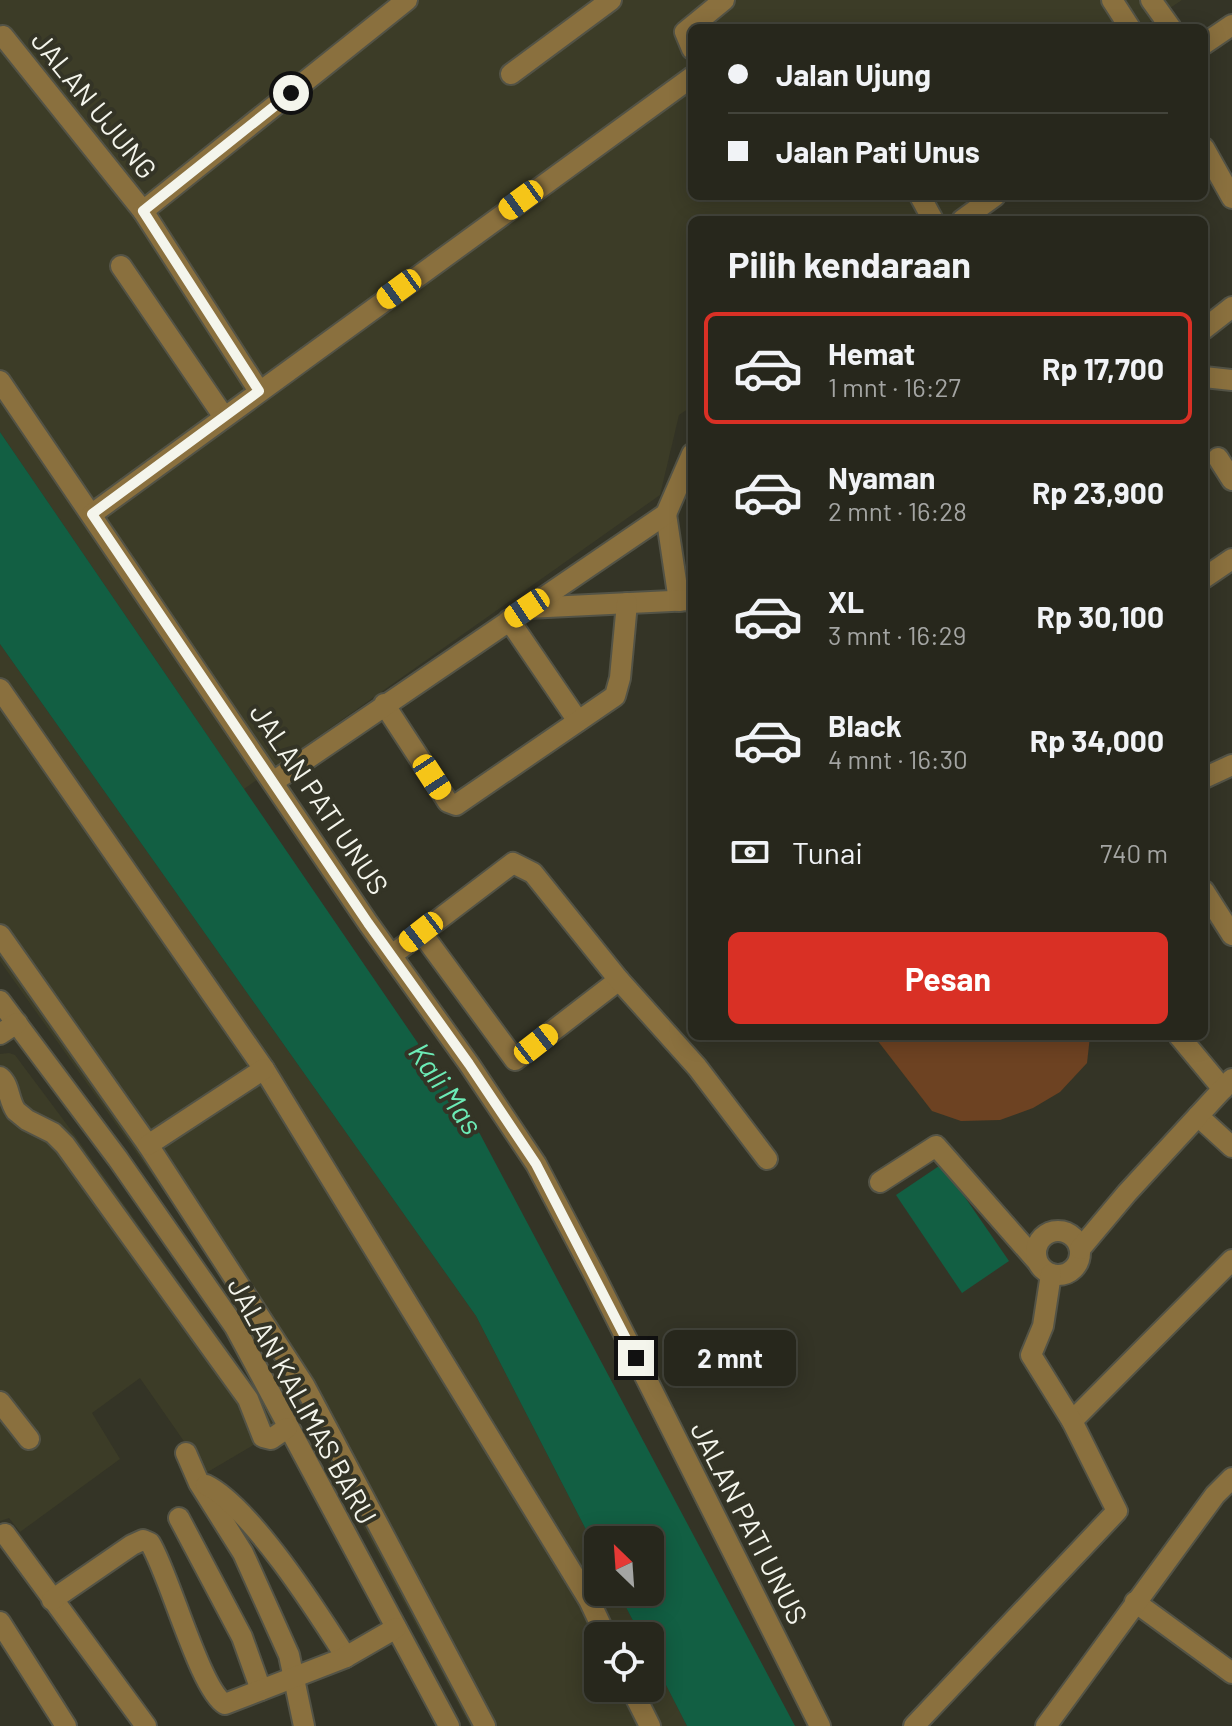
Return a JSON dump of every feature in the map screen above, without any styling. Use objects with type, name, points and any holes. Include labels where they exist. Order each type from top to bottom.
[{"type":"street","name":"JALAN UJUNG","points":[[0,38],[3,36],[143,211],[407,0]]},
{"type":"street","points":[[511,74],[611,0]]},
{"type":"street","points":[[695,24],[724,0]]},
{"type":"street","points":[[1151,0],[1168,24]]},
{"type":"street","points":[[1114,1],[1128,24]]},
{"type":"street","points":[[1208,41],[1232,25]]},
{"type":"street","points":[[92,514],[688,80]]},
{"type":"street","points":[[1208,155],[1232,198]]},
{"type":"street","points":[[968,216],[990,200]]},
{"type":"street","points":[[143,211],[259,391]]},
{"type":"street","points":[[121,266],[224,417]]},
{"type":"street","points":[[1208,326],[1232,307]]},
{"type":"street","points":[[1208,377],[1232,380]]},
{"type":"street","name":"JALAN PATI UNUS","points":[[0,381],[536,1164],[820,1726]]},
{"type":"street","points":[[1218,458],[1232,480]]},
{"type":"street","points":[[273,782],[666,514],[688,463]]},
{"type":"street","points":[[527,608],[686,600],[666,514]]},
{"type":"street","points":[[1208,575],[1232,559]]},
{"type":"street","points":[[384,704],[448,802],[456,805],[615,696],[620,678],[627,603]]},
{"type":"street","points":[[509,620],[578,721]]},
{"type":"street","points":[[0,689],[264,1069],[589,1600],[599,1622]]},
{"type":"street","points":[[1208,776],[1232,765]]},
{"type":"street","points":[[392,955],[513,863],[533,873],[619,980],[697,1067],[767,1159]]},
{"type":"street","points":[[1208,897],[1232,935]]},
{"type":"street","points":[[421,932],[515,1060],[619,980]]},
{"type":"street","points":[[0,935],[148,1145],[304,1385],[485,1726]]},
{"type":"street","name":"JALAN KALIMAS BARU","points":[[0,1002],[8,1028],[141,1193],[235,1327],[449,1726]]},
{"type":"street","points":[[880,1182],[936,1146],[1044,1267],[1066,1274],[1077,1264],[1080,1249],[1127,1193],[1228,1084],[1183,1040]]},
{"type":"street","points":[[148,1145],[264,1069]]},
{"type":"street","points":[[0,1077],[5,1081],[6,1109],[60,1140],[248,1399],[265,1439],[271,1439],[287,1428]]},
{"type":"street","points":[[1198,1116],[1232,1147]]},
{"type":"street","points":[[114,1211],[141,1193]]},
{"type":"street","points":[[914,1726],[1117,1511],[1072,1421],[1031,1355],[1043,1326],[1044,1267],[1036,1246],[1045,1234],[1060,1230],[1073,1236],[1080,1249]]},
{"type":"street","points":[[1072,1421],[1232,1260]]},
{"type":"street","points":[[248,1399],[266,1389]]},
{"type":"street","points":[[0,1402],[29,1439]]},
{"type":"street","points":[[186,1453],[199,1483],[243,1553],[289,1655],[304,1726]]},
{"type":"street","points":[[1046,1726],[1215,1495],[1232,1478]]},
{"type":"street","points":[[199,1483],[209,1485],[262,1538],[310,1601],[346,1657]]},
{"type":"street","points":[[179,1518],[242,1637],[261,1690]]},
{"type":"street","points":[[5,1534],[146,1726]]},
{"type":"street","points":[[52,1600],[143,1540],[153,1547],[204,1673],[219,1700],[228,1703],[346,1657],[396,1628]]},
{"type":"street","points":[[1135,1602],[1232,1673]]},
{"type":"street","points":[[0,1622],[66,1726]]},
{"type":"street","points":[[638,1702],[650,1726]]},
{"type":"shaded area","points":[[0,0],[1182,0],[1146,24],[688,24],[688,200],[993,200],[970,216],[688,216],[688,409],[679,415],[660,495],[244,789],[0,432]]},
{"type":"shaded area","points":[[0,644],[476,1316],[584,1526],[584,1606],[625,1606],[634,1622],[584,1622],[584,1702],[664,1702],[664,1681],[687,1726],[470,1726],[260,1334],[197,1238],[0,961]]},
{"type":"shaded area","points":[[877,1040],[1090,1040],[1087,1063],[1060,1092],[1033,1108],[1000,1120],[961,1121],[932,1111]]},
{"type":"shaded area","points":[[0,1054],[15,1055],[68,1126],[230,1353],[279,1430],[206,1473],[140,1378],[92,1413],[120,1459],[20,1532],[9,1518],[0,1521]]},
{"type":"water","name":"Kali Mas","points":[[0,432],[480,1134],[795,1726],[687,1726],[664,1681],[664,1622],[634,1622],[625,1606],[664,1606],[664,1526],[584,1526],[476,1316],[0,644]]},
{"type":"water","points":[[942,1164],[1009,1261],[962,1293],[896,1195]]},
{"type":"route","points":[[291,93],[143,211],[259,391],[92,514],[368,923],[536,1164],[636,1358]]}]
